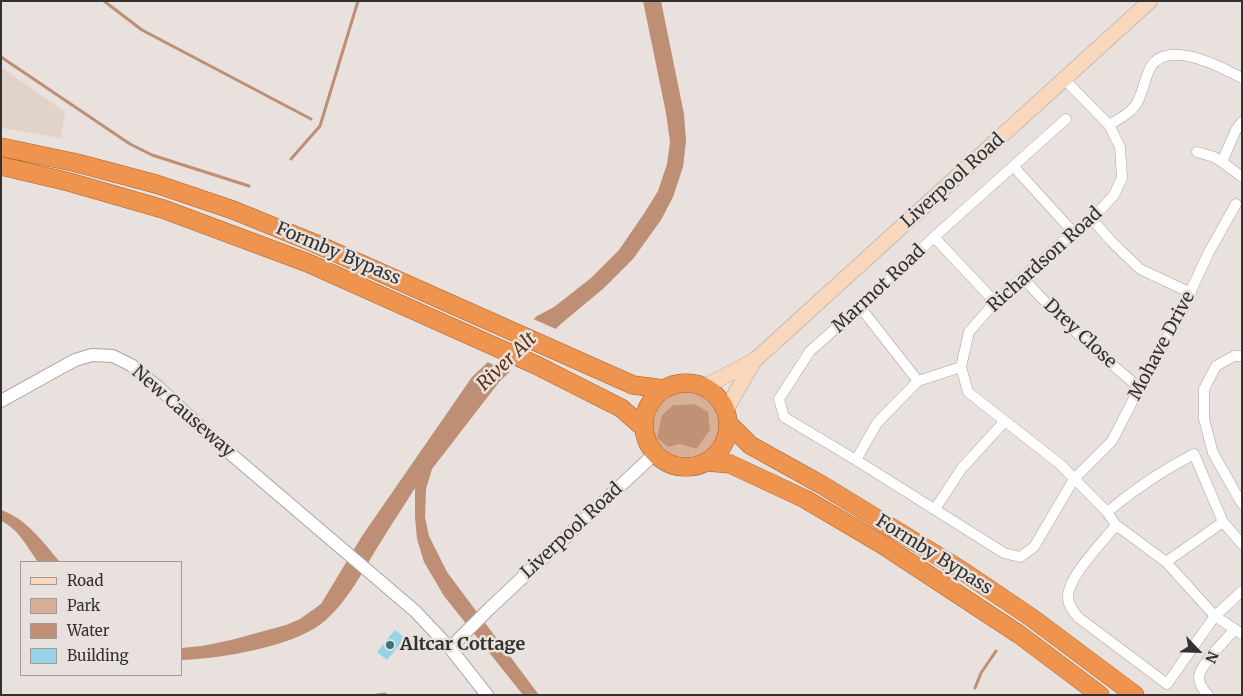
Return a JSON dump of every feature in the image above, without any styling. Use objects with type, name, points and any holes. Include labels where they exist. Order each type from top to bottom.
[{"type":"highway","name":"Formby Bypass","points":[[1,147],[77,163],[156,184],[233,210],[314,242],[633,384],[664,390]]},
{"type":"highway","name":"Formby Bypass","points":[[1,166],[68,182],[163,209],[308,263],[536,365],[621,408],[644,428]]},
{"type":"highway","points":[[691,383],[713,392],[721,400],[727,417],[728,435],[724,446],[708,462],[699,466],[681,467],[664,461],[656,455],[648,442],[644,428],[645,416],[649,406],[664,390],[677,384],[691,383]]},
{"type":"highway","name":"Formby Bypass","points":[[727,417],[750,445],[822,485],[961,570],[1032,618],[1135,695]]},
{"type":"highway","name":"Formby Bypass","points":[[708,462],[730,464],[805,499],[951,588],[1020,635],[1100,695]]},
{"type":"main road","name":"Liverpool Road","points":[[704,387],[755,360],[1150,1]]},
{"type":"main road","name":"Liverpool Road","points":[[727,417],[755,360]]},
{"type":"street","points":[[1109,125],[1126,115],[1138,101],[1143,84],[1152,66],[1161,58],[1174,54],[1197,58],[1242,78]]},
{"type":"street","name":"Richardson Road","points":[[1064,79],[1109,125],[1120,147],[1122,178],[1114,195],[1092,219],[1073,232],[994,302],[969,332],[961,367],[968,392],[1061,465],[1107,512],[1116,525],[1166,562],[1215,616],[1238,632]]},
{"type":"street","name":"Marmot Road","points":[[935,510],[784,417],[779,399],[810,351],[1066,119]]},
{"type":"street","points":[[1222,162],[1236,130],[1242,122]]},
{"type":"street","points":[[1197,152],[1222,162],[1242,177]]},
{"type":"street","points":[[1013,166],[1073,232]]},
{"type":"street","name":"Mohave Drive","points":[[935,510],[1004,552],[1020,557],[1034,548],[1074,479],[1112,441],[1190,293],[1209,252],[1236,204]]},
{"type":"street","points":[[1092,219],[1111,241],[1140,269],[1190,293]]},
{"type":"street","points":[[934,237],[994,302]]},
{"type":"street","name":"Drey Close","points":[[1023,278],[1056,315],[1100,356],[1140,388]]},
{"type":"street","points":[[860,307],[918,381]]},
{"type":"street","name":"New Causeway","points":[[1,401],[75,360],[92,355],[112,356],[131,365],[159,388],[218,443],[415,611],[450,648]]},
{"type":"street","points":[[1242,356],[1234,356],[1216,366],[1204,389],[1204,419],[1213,453],[1242,504]]},
{"type":"street","points":[[856,460],[877,423],[918,381],[961,367]]},
{"type":"street","points":[[935,510],[962,468],[1005,421]]},
{"type":"street","points":[[1107,512],[1140,485],[1168,467],[1194,454],[1223,522],[1242,544]]},
{"type":"street","name":"Liverpool Road","points":[[450,648],[649,459],[656,455]]},
{"type":"street","points":[[1166,562],[1223,522]]},
{"type":"street","points":[[1116,525],[1073,578],[1068,600],[1072,610],[1079,618],[1167,684],[1215,616],[1242,591]]},
{"type":"street","points":[[1208,695],[1203,690],[1200,678],[1205,664],[1238,632]]},
{"type":"street","points":[[450,648],[487,695]]},
{"type":"shaded area","points":[[1,67],[65,112],[61,138],[1,128]]},
{"type":"shaded area","points":[[694,404],[708,412],[710,430],[696,449],[679,444],[668,447],[657,438],[662,415],[673,405]]},
{"type":"green space","points":[[686,390],[702,394],[713,403],[719,414],[721,426],[718,439],[712,449],[701,456],[686,459],[672,456],[661,449],[655,439],[653,427],[655,414],[661,403],[671,395]],"holes":[[[694,404],[695,449],[679,444],[662,415],[673,405]]]},
{"type":"water","name":"River Alt","points":[[643,1],[661,1],[684,114],[686,141],[683,167],[673,197],[661,220],[633,259],[604,288],[562,323],[500,381],[432,469],[426,489],[425,517],[429,536],[447,572],[539,695],[523,695],[444,596],[424,562],[417,539],[415,488],[355,585],[331,616],[321,624],[308,632],[274,645],[234,654],[182,660],[182,648],[231,640],[286,625],[300,619],[321,604],[362,536],[472,377],[537,316],[554,307],[591,278],[619,250],[658,191],[667,164],[670,142],[666,113]]},
{"type":"water","points":[[1,510],[19,519],[41,539],[59,561],[37,561],[18,534],[1,521]]},
{"type":"pier","points":[[531,318],[558,330],[512,373],[485,361]]},
{"type":"building","name":"Altcar Cottage","points":[[395,630],[405,638],[387,660],[377,652]]},
{"type":"waterway","points":[[104,1],[142,30],[311,119]]},
{"type":"waterway","points":[[291,159],[320,126],[358,1]]},
{"type":"waterway","points":[[1,57],[130,144],[152,155],[249,186]]},
{"type":"waterway","points":[[975,688],[981,673],[996,651]]},
{"type":"waterway","points":[[377,695],[385,694]]},
{"type":"place","name":"Altcar Cottage","points":[[390,645]]}]
